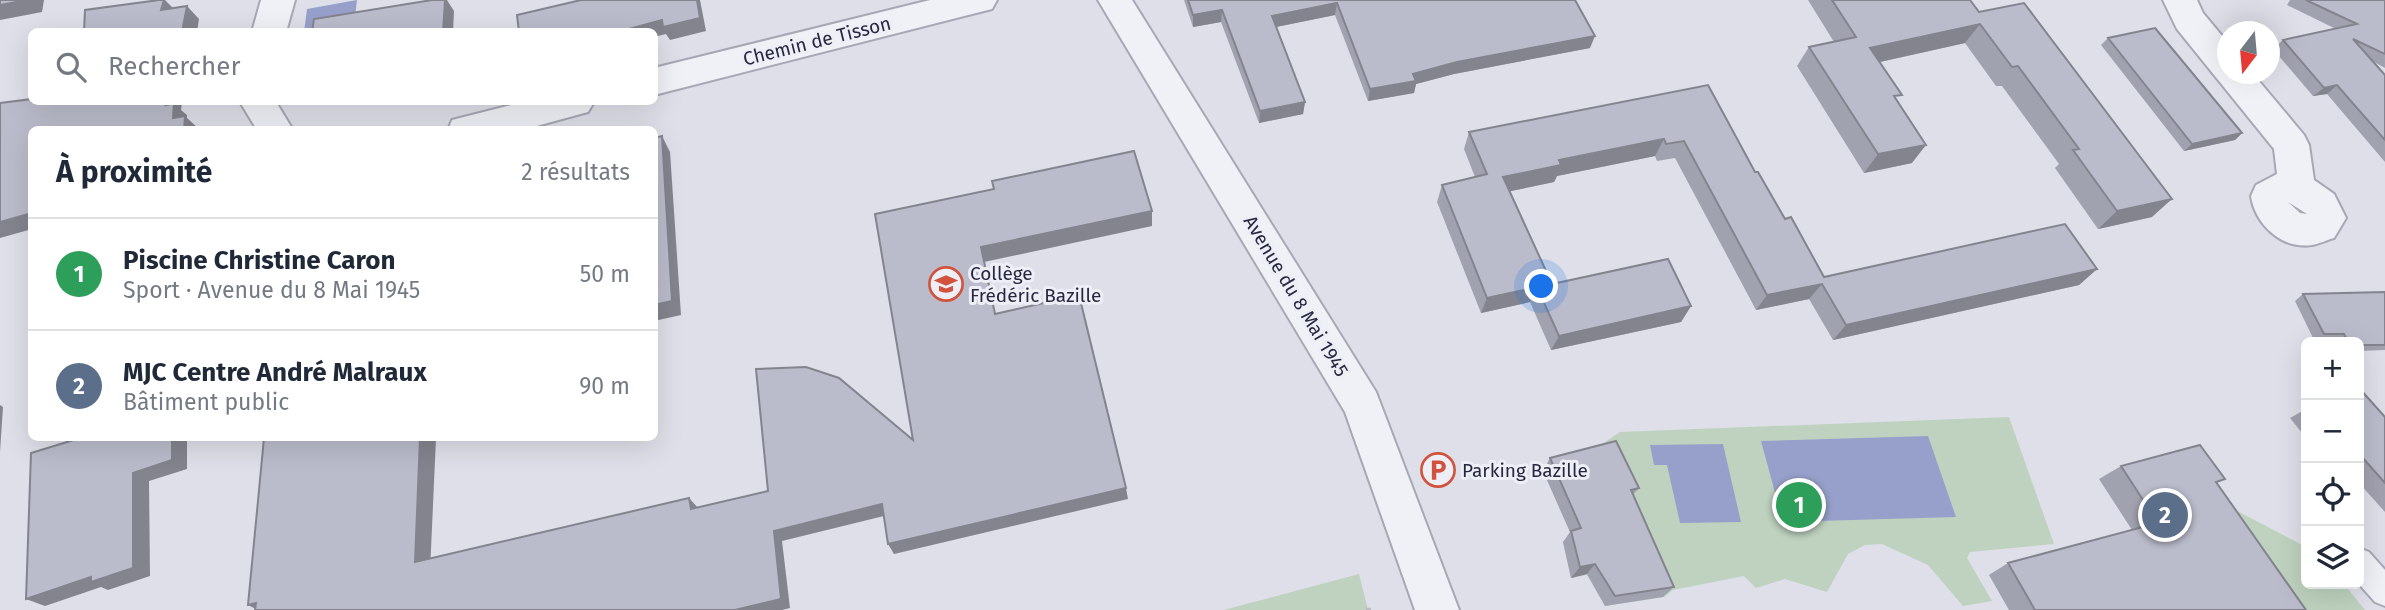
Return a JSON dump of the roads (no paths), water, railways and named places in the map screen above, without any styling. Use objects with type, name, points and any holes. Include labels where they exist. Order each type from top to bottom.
[{"type":"street","points":[[271,28],[278,0]]},
{"type":"street","name":"Chemin de Tisson","points":[[658,81],[980,0]]},
{"type":"street","name":"Avenue du 8 Mai 1945","points":[[1115,0],[1362,405],[1437,610]]},
{"type":"street","points":[[2180,0],[2189,20],[2217,54]]},
{"type":"street","points":[[2241,84],[2291,145],[2297,188]]},
{"type":"street","points":[[260,105],[273,126]]},
{"type":"street","points":[[481,126],[564,105]]},
{"type":"lane","points":[[2364,568],[2385,592]]},
{"type":"water","points":[[357,0],[355,17],[324,28],[305,28],[307,9]]},
{"type":"water","points":[[1928,436],[1956,517],[1783,522],[1761,441]]},
{"type":"water","points":[[1723,444],[1741,522],[1680,523],[1667,465],[1654,465],[1650,445]]},
{"type":"place","name":"Collège Frédéric Bazille","points":[[946,284]]},
{"type":"place","name":"Parking Bazille","points":[[1438,470]]},
{"type":"place","name":"Piscine Christine Caron","points":[[1799,505]]},
{"type":"place","name":"MJC Centre André Malraux","points":[[2165,515]]}]
